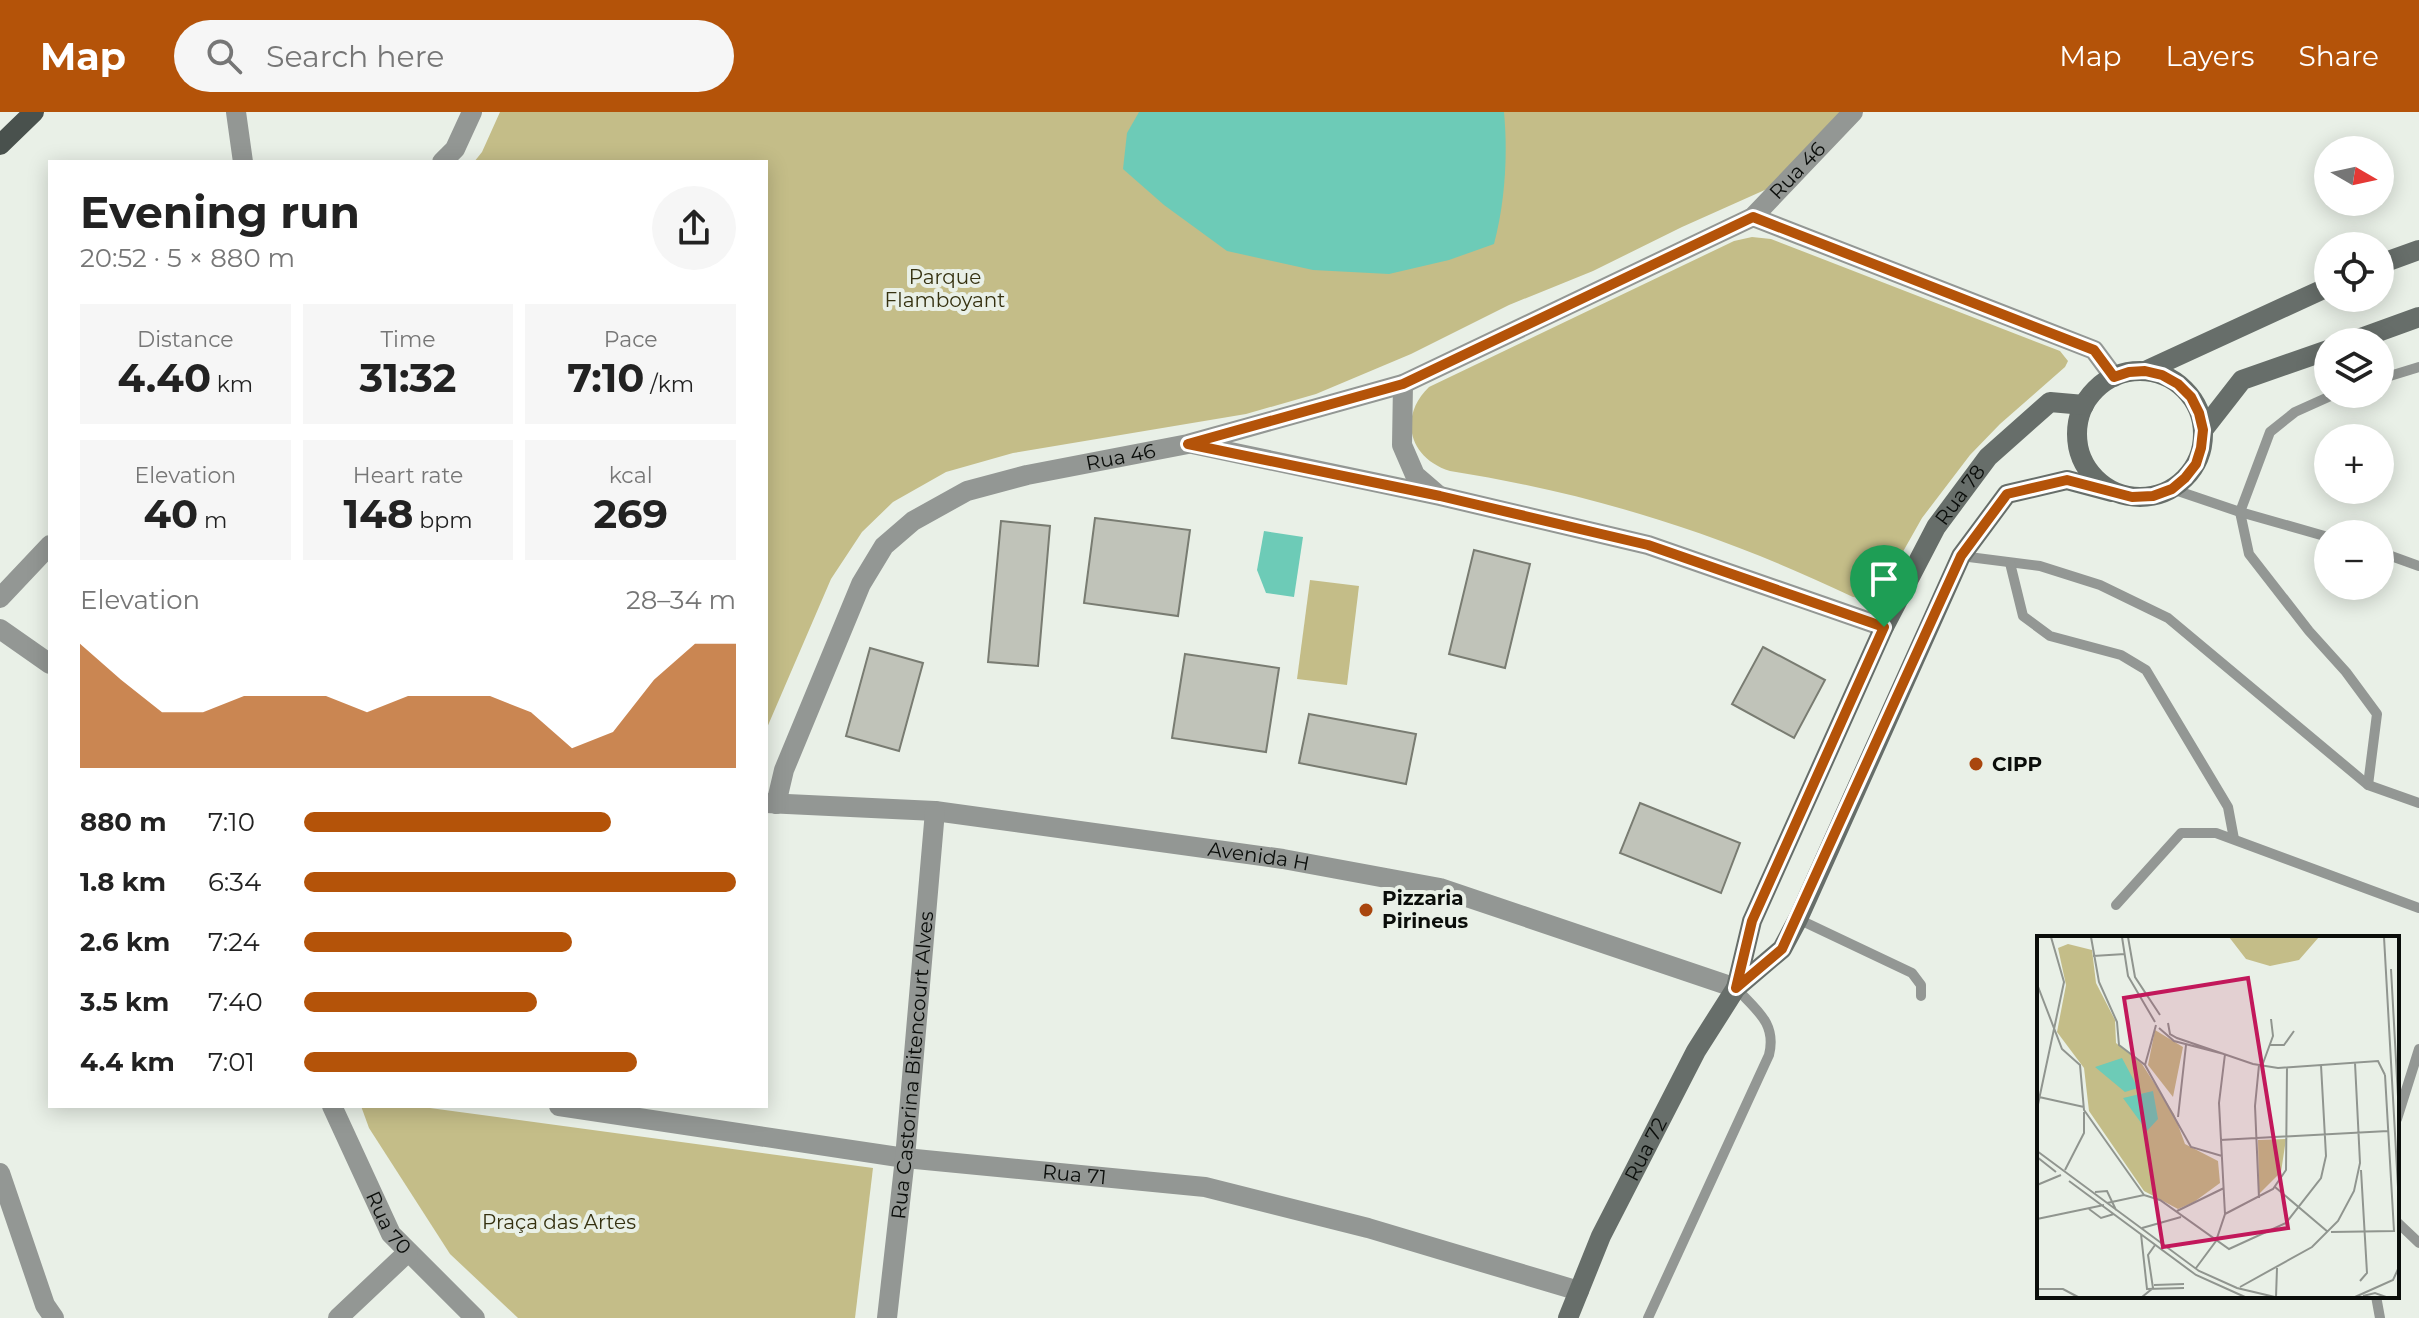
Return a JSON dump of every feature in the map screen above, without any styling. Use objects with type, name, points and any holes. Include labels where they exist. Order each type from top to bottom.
[{"type":"main road","points":[[0,145],[34,112]]},
{"type":"main road","points":[[2394,259],[2419,250]]},
{"type":"main road","points":[[2145,371],[2314,293]]},
{"type":"main road","points":[[2389,328],[2419,317]]},
{"type":"main road","points":[[2203,430],[2242,380],[2314,355]]},
{"type":"main road","points":[[2145,371],[2162,375],[2178,384],[2191,397],[2203,430],[2196,464],[2185,478],[2172,489],[2153,496],[2132,497],[2112,492],[2096,480],[2084,463],[2078,444],[2078,424],[2084,405],[2097,388],[2114,377],[2145,371]]},
{"type":"main road","name":"Rua 78","points":[[1736,988],[1752,921],[1884,627],[1936,527],[1988,457],[2050,402],[2084,405]]},
{"type":"main road","name":"Rua 78","points":[[1736,988],[1782,949],[1961,556],[2007,494],[2067,480],[2112,492]]},
{"type":"main road","name":"Rua 72","points":[[1572,1316],[1601,1236],[1696,1051],[1736,988]]},
{"type":"street","points":[[236,112],[243,160]]},
{"type":"street","points":[[444,160],[455,149],[472,112]]},
{"type":"street","name":"Rua 46","points":[[771,804],[861,584],[884,546],[913,521],[967,491],[1027,475],[1188,444],[1403,384],[1753,217],[1853,112]]},
{"type":"street","points":[[1753,217],[2094,350],[2114,377]]},
{"type":"street","points":[[1403,384],[1402,445],[1415,475],[1440,496]]},
{"type":"street","points":[[1188,444],[1440,496],[1648,545],[1884,627]]},
{"type":"street","points":[[0,598],[48,547]]},
{"type":"street","points":[[0,629],[48,663]]},
{"type":"street","name":"Avenida H","points":[[771,804],[935,811],[1283,859],[1440,888],[1736,988]]},
{"type":"street","name":"Rua Castorina Bitencourt Alves","points":[[887,1318],[905,1158],[935,811]]},
{"type":"street","name":"Rua 70","points":[[333,1108],[391,1234],[475,1318]]},
{"type":"street","name":"Rua 71","points":[[572,1108],[905,1158],[1205,1187],[1368,1228],[1579,1291]]},
{"type":"street","points":[[0,1173],[45,1305],[54,1318]]},
{"type":"street","points":[[338,1318],[408,1252]]},
{"type":"lane","points":[[2394,375],[2419,367]]},
{"type":"lane","points":[[2314,403],[2295,412],[2270,432],[2240,512],[2249,554],[2377,714],[2368,785]]},
{"type":"lane","points":[[2172,489],[2314,533]]},
{"type":"lane","points":[[1961,556],[2040,566],[2100,585],[2168,618],[2368,785],[2419,803]]},
{"type":"lane","points":[[2394,557],[2419,566]]},
{"type":"lane","points":[[2010,563],[2023,616],[2050,636],[2121,655],[2146,670],[2228,807],[2234,839]]},
{"type":"lane","points":[[2116,905],[2181,833],[2216,833],[2419,908]]},
{"type":"lane","points":[[1798,919],[1912,973],[1921,985],[1921,996]]},
{"type":"lane","points":[[1648,1318],[1769,1055],[1773,1040],[1766,1020],[1736,988]]},
{"type":"lane","points":[[2399,1113],[2419,1049]]},
{"type":"lane","points":[[2399,1224],[2419,1243]]},
{"type":"lane","points":[[2376,1298],[2380,1318]]},
{"type":"green space","name":"Parque Flamboyant","points":[[500,112],[1840,112],[1767,189],[1593,271],[1509,305],[1411,354],[1316,394],[1246,414],[1013,453],[946,472],[893,502],[862,532],[831,579],[768,725],[768,160],[476,160]]},
{"type":"green space","points":[[1752,237],[1771,239],[2060,351],[2068,361],[1970,455],[1922,518],[1883,587],[1867,599],[1853,597],[1755,554],[1656,519],[1556,492],[1450,471],[1425,457],[1417,447],[1412,435],[1413,411],[1429,387],[1734,241]]},
{"type":"green space","points":[[1310,580],[1359,586],[1347,685],[1297,679]]},
{"type":"green space","name":"Praça das Artes","points":[[362,1108],[430,1108],[873,1168],[855,1318],[518,1318],[450,1254],[369,1128]]},
{"type":"shaded area","points":[[1139,112],[1504,112],[1505,179],[1494,244],[1449,260],[1389,274],[1313,270],[1227,251],[1164,205],[1123,169],[1127,133]]},
{"type":"shaded area","points":[[1264,531],[1303,537],[1294,597],[1266,593],[1257,570]]},
{"type":"building","points":[[1095,518],[1190,530],[1178,616],[1084,603]]},
{"type":"building","points":[[1001,521],[1050,526],[1038,666],[988,662]]},
{"type":"building","points":[[1474,550],[1530,564],[1505,668],[1449,654]]},
{"type":"building","points":[[1763,647],[1825,680],[1794,738],[1732,704]]},
{"type":"building","points":[[870,648],[923,663],[899,751],[846,736]]},
{"type":"building","points":[[1185,654],[1279,668],[1266,752],[1172,738]]},
{"type":"building","points":[[1309,714],[1416,734],[1406,784],[1299,763]]},
{"type":"building","points":[[1640,803],[1740,843],[1721,893],[1620,853]]},
{"type":"place","name":"CIPP","points":[[1976,764]]},
{"type":"place","name":"Pizzaria Pirineus","points":[[1366,910]]},
{"type":"route","points":[[1753,217],[2094,350],[2114,377],[2145,371],[2162,375],[2178,384],[2191,397],[2203,430],[2196,464],[2172,489],[2153,496],[2132,497],[2067,480],[2007,494],[1961,556],[1798,919],[1782,949],[1736,988],[1752,921],[1884,627],[1648,545],[1440,496],[1188,444],[1403,384],[1753,217]]}]
